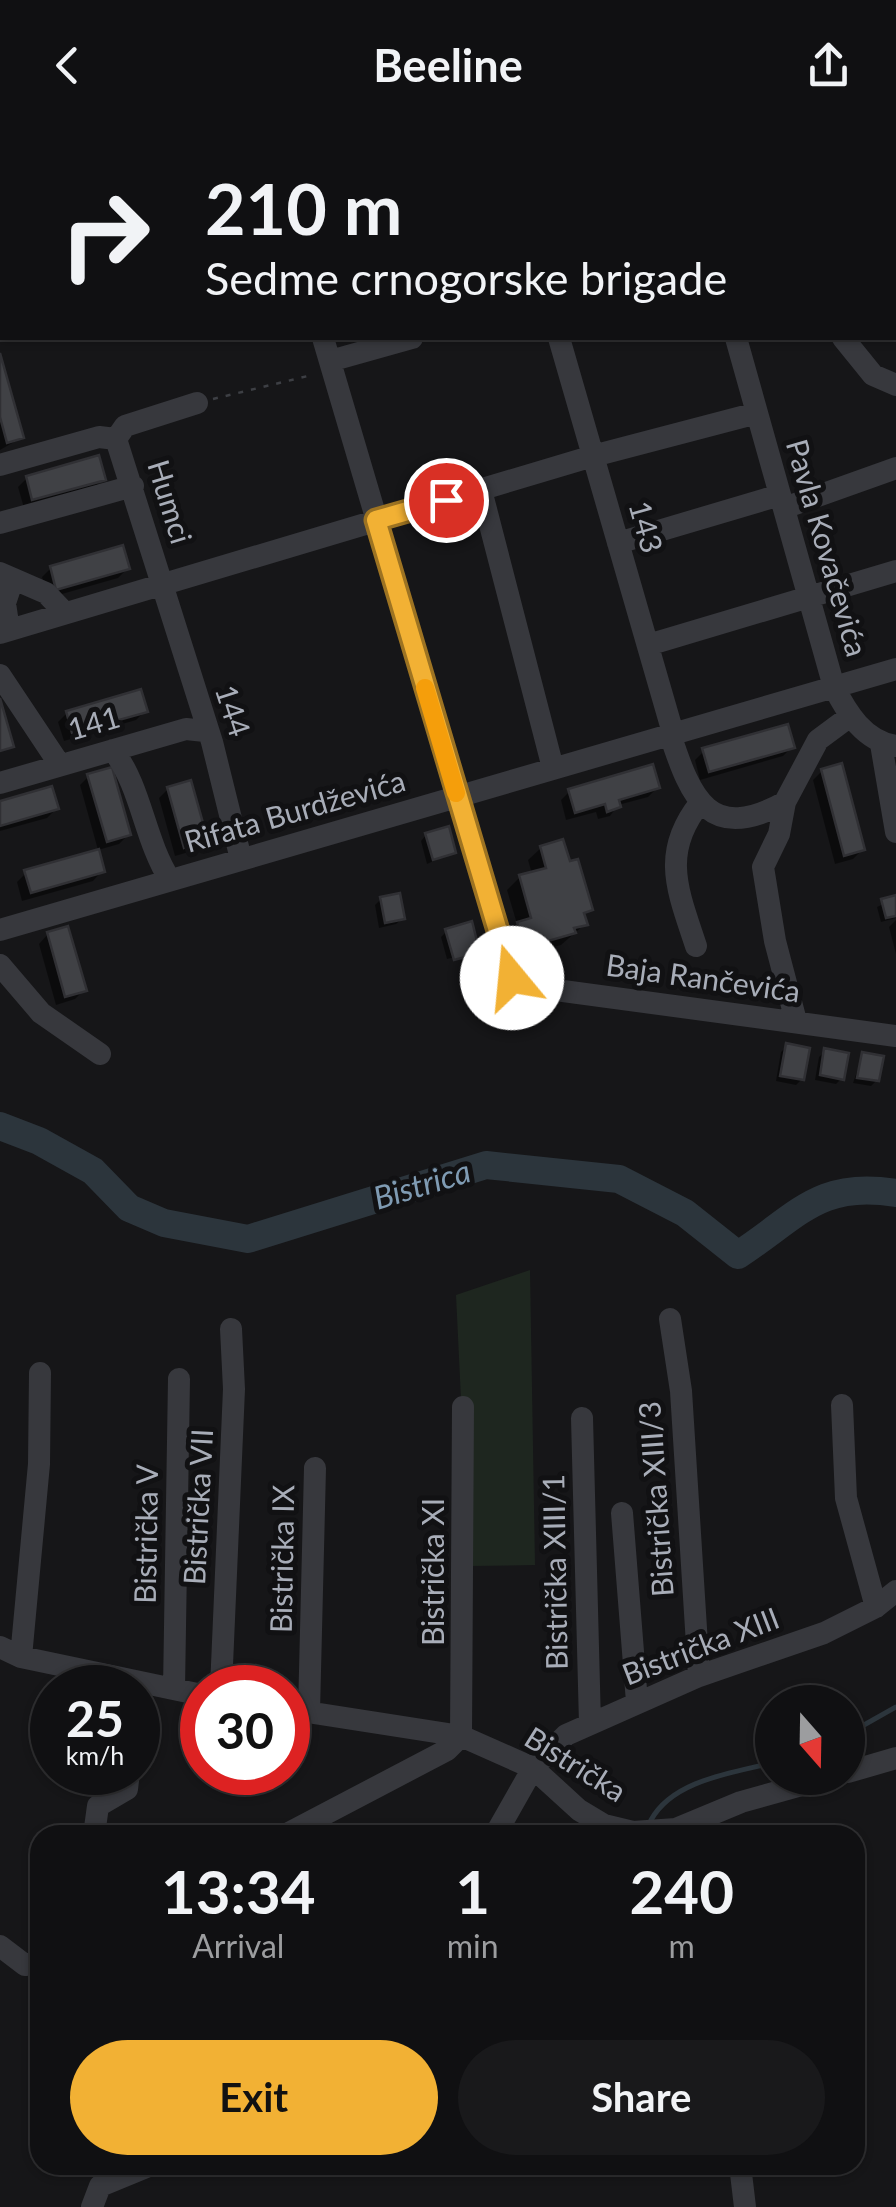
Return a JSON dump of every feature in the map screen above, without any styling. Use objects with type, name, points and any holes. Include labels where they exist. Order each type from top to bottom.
[{"type":"street","name":"Baja Rančevića","points":[[324,340],[512,978],[526,986],[896,1036]]},
{"type":"street","points":[[331,366],[406,340]]},
{"type":"street","name":"143","points":[[560,340],[686,783],[700,804]]},
{"type":"street","name":"Pavla Kovačevića","points":[[737,340],[834,686],[849,717],[888,745]]},
{"type":"street","points":[[845,340],[874,375],[896,386]]},
{"type":"street","points":[[0,465],[99,437],[116,439],[125,426],[198,404]]},
{"type":"street","points":[[65,613],[46,592],[6,576],[4,632],[593,456],[757,413]]},
{"type":"street","name":"Humci","points":[[116,439],[162,583]]},
{"type":"street","points":[[618,543],[896,468]]},
{"type":"street","points":[[0,522],[133,486]]},
{"type":"street","points":[[481,490],[553,768]]},
{"type":"street","points":[[648,645],[896,571]]},
{"type":"street","name":"144","points":[[162,583],[241,860]]},
{"type":"street","name":"Rifata Burdževića","points":[[0,930],[896,669]]},
{"type":"street","points":[[0,674],[60,765]]},
{"type":"street","points":[[796,1021],[775,941],[763,867],[779,834],[785,802],[818,740],[849,717]]},
{"type":"street","name":"141","points":[[0,782],[186,729],[205,731]]},
{"type":"street","points":[[888,745],[896,832]]},
{"type":"street","points":[[113,750],[128,772],[146,834],[170,880]]},
{"type":"street","points":[[696,946],[675,861],[683,824],[700,804],[731,820],[749,818],[785,802]]},
{"type":"street","points":[[0,966],[40,1013],[100,1054]]},
{"type":"street","name":"Bistrička XIII/3","points":[[670,1319],[681,1390],[699,1676]]},
{"type":"street","name":"Bistrička VII","points":[[222,1665],[234,1389],[232,1329]]},
{"type":"street","points":[[40,1373],[39,1464],[11,1652],[59,1665]]},
{"type":"street","name":"Bistrička V","points":[[174,1689],[179,1379]]},
{"type":"street","points":[[842,1405],[846,1498],[876,1607]]},
{"type":"street","name":"Bistrička XI","points":[[461,1736],[463,1407]]},
{"type":"street","name":"Bistrička XIII/1","points":[[582,1418],[590,1724]]},
{"type":"street","name":"Bistrička IX","points":[[301,1665],[316,1468]]},
{"type":"street","points":[[622,1513],[636,1702]]},
{"type":"street","name":"Bistrička XIII","points":[[501,1825],[534,1768],[566,1736],[699,1676],[824,1633],[876,1607],[896,1591]]},
{"type":"street","points":[[160,1687],[180,1690]]},
{"type":"street","name":"Bistrička","points":[[310,1712],[461,1736],[534,1768],[579,1810],[608,1825]]},
{"type":"street","points":[[317,1825],[447,1750],[461,1736]]},
{"type":"street","points":[[865,1767],[896,1758]]},
{"type":"street","points":[[95,1825],[98,1806],[117,1795]]},
{"type":"street","name":"Bistrička","points":[[692,1825],[767,1795]]},
{"type":"street","points":[[0,1946],[15,1960],[30,1963]]},
{"type":"street","points":[[92,2207],[100,2186],[127,2175]]},
{"type":"street","points":[[741,2175],[745,2207]]},
{"type":"path","points":[[198,404],[331,366]]},
{"type":"shaded area","points":[[530,1270],[535,1565],[469,1566],[456,1295]]},
{"type":"building","points":[[0,353],[24,438],[7,443],[0,417]]},
{"type":"building","points":[[99,455],[106,480],[32,500],[26,476]]},
{"type":"building","points":[[123,545],[130,569],[56,590],[50,566]]},
{"type":"building","points":[[141,689],[148,712],[72,733],[66,711]]},
{"type":"building","points":[[0,698],[14,747],[0,751]]},
{"type":"building","points":[[788,724],[795,748],[709,772],[702,748]]},
{"type":"building","points":[[842,763],[865,850],[844,856],[821,769]]},
{"type":"building","points":[[653,764],[660,788],[619,800],[621,807],[607,812],[605,804],[575,813],[568,789]]},
{"type":"building","points":[[112,767],[131,835],[107,842],[87,774]]},
{"type":"building","points":[[191,780],[208,841],[184,848],[167,787]]},
{"type":"building","points":[[52,786],[59,809],[0,826],[0,801]]},
{"type":"building","points":[[449,826],[456,853],[433,860],[425,833]]},
{"type":"building","points":[[563,839],[570,861],[578,859],[593,910],[584,913],[588,925],[574,928],[576,933],[524,948],[517,922],[531,918],[519,875],[546,868],[540,846]]},
{"type":"building","points":[[99,849],[105,872],[31,893],[24,870]]},
{"type":"building","points":[[400,893],[405,919],[385,923],[380,897]]},
{"type":"building","points":[[896,895],[896,916],[886,918],[881,899]]},
{"type":"building","points":[[472,921],[480,953],[454,960],[445,929]]},
{"type":"building","points":[[68,926],[87,991],[65,997],[47,932]]},
{"type":"building","points":[[786,1043],[810,1048],[804,1080],[780,1076]]},
{"type":"building","points":[[824,1048],[849,1053],[844,1080],[820,1075]]},
{"type":"building","points":[[862,1052],[884,1056],[879,1081],[857,1078]]},
{"type":"waterway","name":"Bistrica","points":[[0,1126],[39,1141],[93,1171],[129,1208],[164,1223],[248,1239],[486,1165],[619,1179],[685,1213],[738,1255],[811,1204],[828,1197],[870,1190],[896,1193]]},
{"type":"waterway","points":[[865,1724],[896,1707]]},
{"type":"waterway","points":[[651,1820],[661,1806],[688,1787],[755,1767]]},
{"type":"slow traffic","points":[[425,688],[456,793]]},
{"type":"route","points":[[446,500],[376,520],[512,978]]}]
